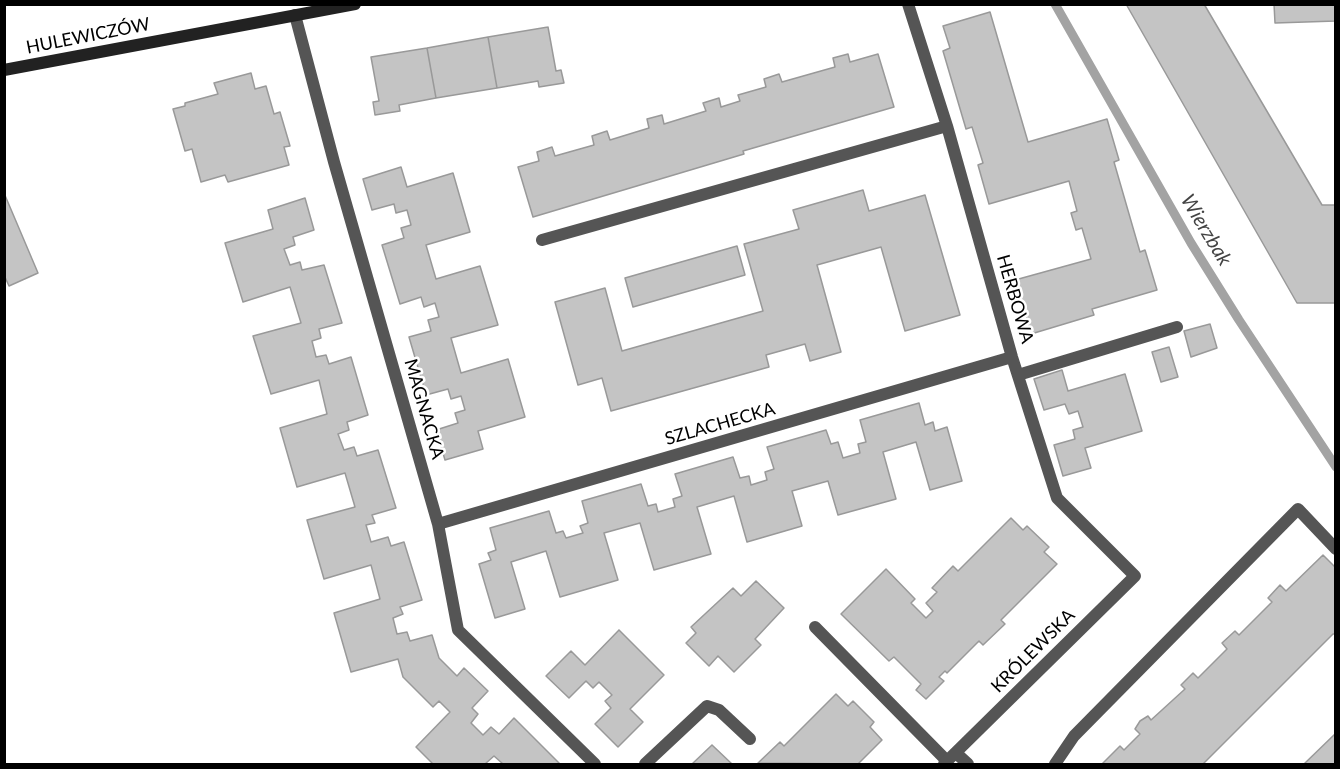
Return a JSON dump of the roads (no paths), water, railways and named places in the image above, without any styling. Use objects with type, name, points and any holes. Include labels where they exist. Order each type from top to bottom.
[{"type":"street","name":"HULEWICZÓW","points":[[4,70],[355,4]]},
{"type":"street","name":"HERBOWA","points":[[908,4],[947,126],[1012,357],[1057,498],[1135,576]]},
{"type":"street","name":"MAGNACKA","points":[[295,15],[337,173],[438,524],[458,630],[595,765]]},
{"type":"street","points":[[542,240],[947,126]]},
{"type":"street","points":[[1018,375],[1177,327]]},
{"type":"street","name":"SZLACHECKA","points":[[438,524],[1012,357]]},
{"type":"street","points":[[1055,765],[1074,736],[1298,509],[1335,549]]},
{"type":"street","name":"KRÓLEWSKA","points":[[949,760],[1135,576]]},
{"type":"street","points":[[815,627],[949,760],[968,765]]},
{"type":"street","points":[[645,765],[707,706],[719,710],[750,739]]},
{"type":"waterway","name":"Wierzbak","points":[[1055,4],[1191,243],[1336,467]]}]
